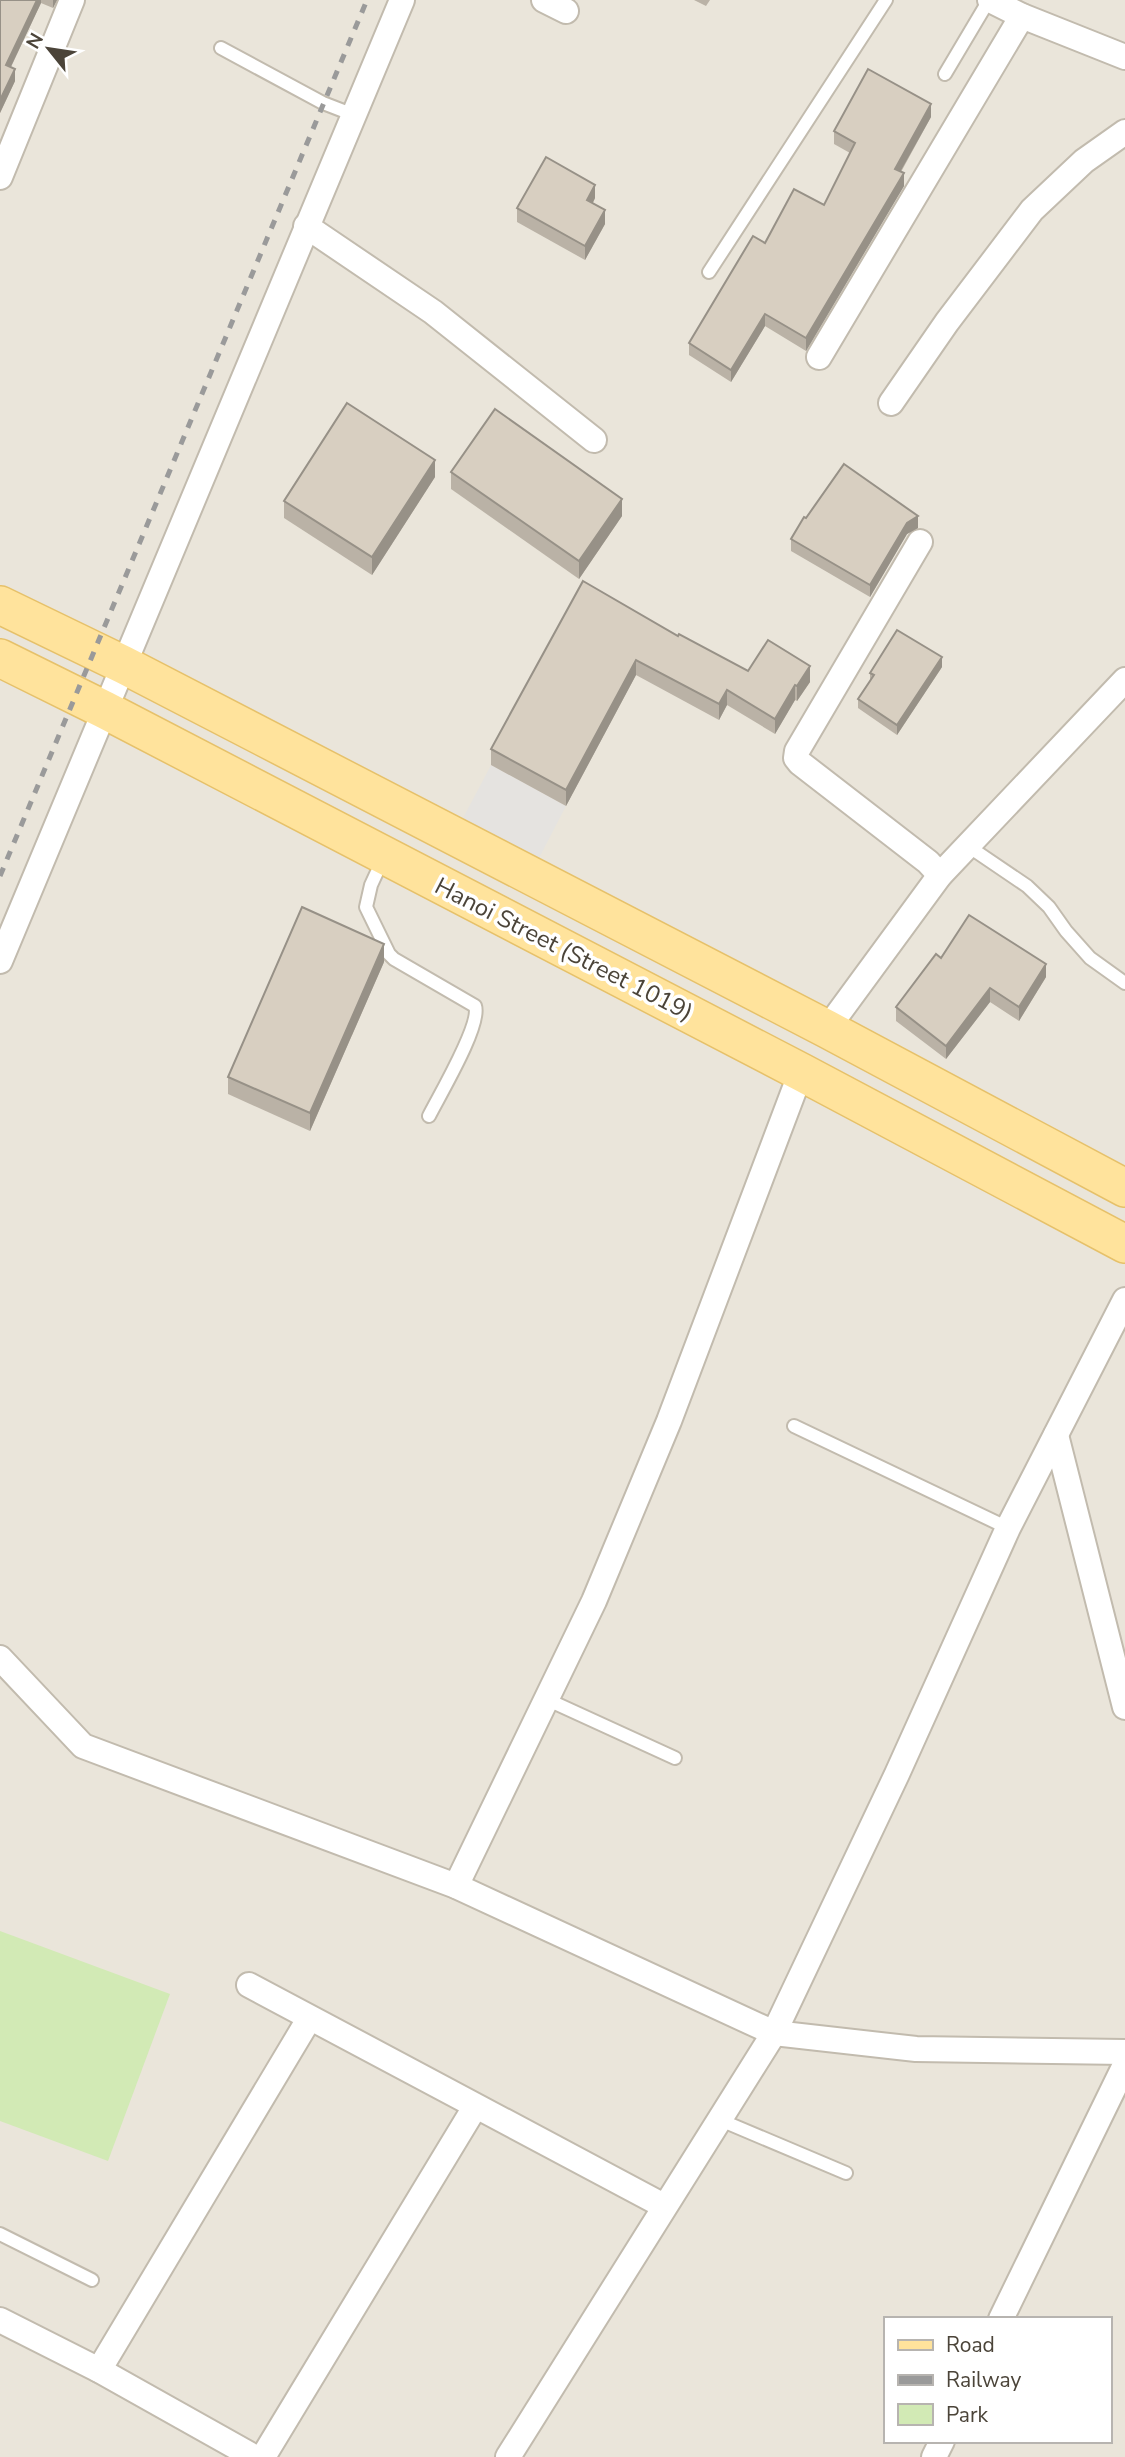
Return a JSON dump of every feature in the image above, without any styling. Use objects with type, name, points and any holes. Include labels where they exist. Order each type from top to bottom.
[{"type":"main road","name":"Hanoi Street (Street 1019)","points":[[0,606],[124,665],[827,1029],[1125,1188]]},
{"type":"main road","name":"Hanoi Street (Street 1019)","points":[[0,658],[801,1072],[1125,1244]]},
{"type":"street","points":[[0,177],[72,0]]},
{"type":"street","points":[[0,961],[402,0]]},
{"type":"street","points":[[989,0],[1125,57]]},
{"type":"street","points":[[819,357],[1022,16]]},
{"type":"street","points":[[891,403],[947,322],[1032,211],[1084,161],[1125,132]]},
{"type":"street","points":[[306,226],[433,313],[594,439]]},
{"type":"street","points":[[920,542],[797,751],[796,758],[800,764],[928,862],[940,875]]},
{"type":"street","points":[[827,1029],[940,875],[1125,680]]},
{"type":"street","points":[[456,1886],[594,1601],[669,1421],[801,1072]]},
{"type":"street","points":[[508,2457],[774,2033],[897,1774],[1008,1528],[1125,1300]]},
{"type":"street","points":[[1056,1435],[1125,1707]]},
{"type":"street","points":[[0,1658],[83,1746],[456,1886],[774,2033],[916,2049],[1125,2052]]},
{"type":"street","points":[[249,1985],[664,2206]]},
{"type":"street","points":[[99,2370],[309,2019]]},
{"type":"street","points":[[1002,2317],[1125,2065]]},
{"type":"street","points":[[264,2457],[475,2107]]},
{"type":"street","points":[[0,2320],[99,2370],[254,2457]]},
{"type":"lane","points":[[709,272],[886,0]]},
{"type":"lane","points":[[945,75],[989,0]]},
{"type":"lane","points":[[222,48],[323,103],[354,115]]},
{"type":"lane","points":[[968,846],[1027,886],[1049,907],[1090,958],[1125,983]]},
{"type":"lane","points":[[384,856],[371,885],[366,907],[389,954],[475,1006],[477,1012],[470,1036],[429,1116]]},
{"type":"lane","points":[[794,1426],[1008,1528]]},
{"type":"lane","points":[[546,1699],[675,1758]]},
{"type":"lane","points":[[718,2119],[846,2173]]},
{"type":"lane","points":[[0,2234],[92,2280]]},
{"type":"shaded area","points":[[0,0],[1125,0],[1125,2457],[0,2457]]},
{"type":"shaded area","points":[[491,765],[566,806],[539,858],[462,820]]},
{"type":"green space","points":[[0,1931],[170,1994],[108,2161],[0,2121]]},
{"type":"building","points":[[0,0],[37,0],[6,65],[15,69],[0,100]]},
{"type":"building","points":[[868,69],[931,104],[895,169],[904,173],[806,338],[765,314],[731,370],[689,343],[753,236],[765,243],[794,189],[824,205],[855,143],[834,131]]},
{"type":"building","points":[[546,157],[595,185],[587,200],[605,210],[585,246],[517,208]]},
{"type":"building","points":[[347,403],[435,460],[372,557],[284,501]]},
{"type":"building","points":[[495,409],[622,499],[579,561],[451,472]]},
{"type":"building","points":[[844,464],[918,516],[907,523],[870,585],[791,539]]},
{"type":"building","points":[[583,581],[678,636],[679,634],[748,671],[768,640],[810,666],[775,719],[727,690],[719,704],[636,660],[566,790],[491,749]]},
{"type":"building","points":[[897,630],[942,657],[897,725],[858,699],[874,675],[870,673]]},
{"type":"building","points":[[302,907],[384,944],[310,1113],[228,1077]]},
{"type":"building","points":[[969,915],[1046,964],[1019,1007],[990,988],[946,1046],[896,1007],[936,954],[941,958]]},
{"type":"railway","points":[[0,876],[367,0]]}]
